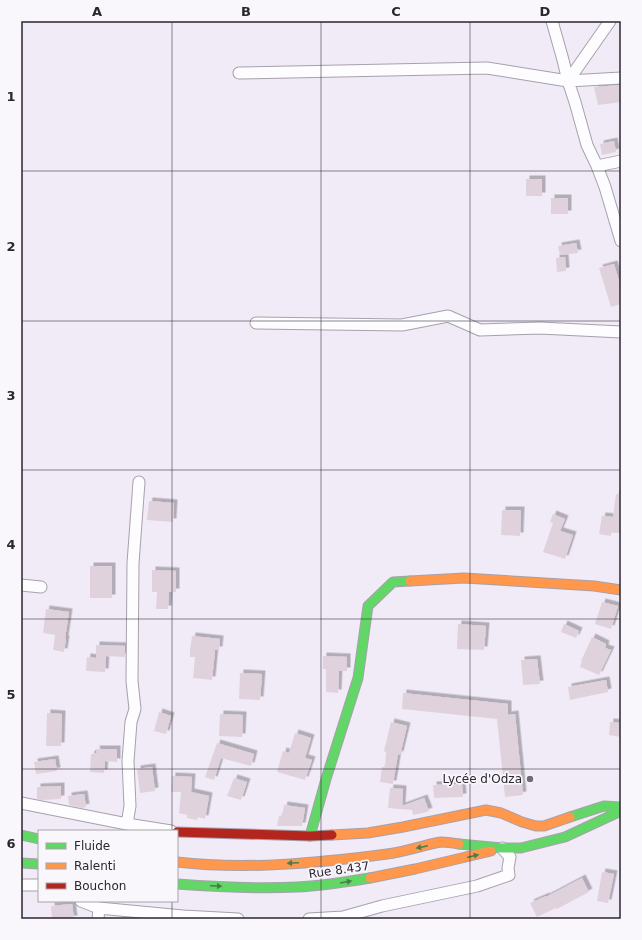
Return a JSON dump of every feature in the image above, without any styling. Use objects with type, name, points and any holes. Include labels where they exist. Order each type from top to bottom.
[{"type":"main road","points":[[310,836],[326,779],[358,678],[368,606],[393,582],[464,578],[594,586],[621,590]]},
{"type":"main road","points":[[178,832],[310,836],[368,833],[486,810],[500,812],[529,826],[537,827],[604,806],[621,807]]},
{"type":"main road","name":"Rue 8.437","points":[[178,862],[240,865],[300,863],[389,854],[442,842],[502,848],[521,848],[565,837],[621,812]]},
{"type":"main road","points":[[21,835],[38,839]]},
{"type":"main road","name":"Rue 8.437","points":[[178,884],[291,887],[337,884],[446,862],[502,848]]},
{"type":"main road","points":[[21,857],[38,860]]},
{"type":"main road","points":[[21,863],[38,864]]},
{"type":"street","points":[[552,21],[587,145],[605,187],[621,240]]},
{"type":"street","points":[[568,81],[610,21]]},
{"type":"street","points":[[239,73],[487,68],[568,81],[621,78]]},
{"type":"street","points":[[597,166],[621,161]]},
{"type":"street","points":[[256,323],[402,325],[448,316],[480,330],[540,328],[621,332]]},
{"type":"street","points":[[127,824],[130,806],[128,761],[131,722],[136,709],[132,681],[134,563],[139,482]]},
{"type":"street","points":[[21,585],[41,588]]},
{"type":"street","points":[[21,803],[165,830]]},
{"type":"street","points":[[310,919],[343,918],[382,906],[477,886],[509,875],[508,868],[510,857],[502,848]]},
{"type":"street","points":[[21,885],[38,885]]},
{"type":"street","points":[[82,902],[99,914],[238,919]]},
{"type":"building","points":[[621,85],[621,102],[598,105],[594,87]]},
{"type":"building","points":[[614,141],[616,152],[602,155],[600,144]]},
{"type":"building","points":[[526,179],[542,179],[542,196],[526,196]]},
{"type":"building","points":[[551,198],[568,198],[568,214],[551,214]]},
{"type":"building","points":[[576,243],[578,253],[560,255],[558,246]]},
{"type":"building","points":[[565,257],[566,271],[557,272],[556,258]]},
{"type":"building","points":[[614,264],[621,288],[621,304],[611,307],[599,268]]},
{"type":"building","points":[[616,494],[621,494],[621,533],[611,533],[611,536],[599,534],[602,516],[613,517]]},
{"type":"building","points":[[149,501],[174,503],[173,522],[147,520]]},
{"type":"building","points":[[502,510],[521,510],[520,536],[501,535]]},
{"type":"building","points":[[553,514],[565,519],[560,531],[573,535],[565,559],[543,552],[553,523],[550,522]]},
{"type":"building","points":[[90,566],[112,566],[112,598],[90,598]]},
{"type":"building","points":[[152,570],[176,571],[176,592],[169,592],[168,609],[156,609],[157,592],[152,592]]},
{"type":"building","points":[[602,602],[618,606],[611,629],[595,624]]},
{"type":"building","points":[[46,609],[69,612],[64,652],[53,650],[55,635],[43,633]]},
{"type":"building","points":[[458,624],[486,626],[484,650],[457,649]]},
{"type":"building","points":[[564,624],[579,631],[576,638],[561,632]]},
{"type":"building","points":[[192,636],[220,639],[219,650],[215,650],[212,680],[193,678],[195,657],[190,657]]},
{"type":"building","points":[[592,637],[606,644],[605,648],[611,650],[599,675],[580,667],[581,661]]},
{"type":"building","points":[[96,645],[125,646],[125,657],[106,656],[105,672],[86,671],[87,657],[96,658]]},
{"type":"building","points":[[323,656],[347,657],[347,671],[339,671],[338,693],[326,692],[326,669],[323,669]]},
{"type":"building","points":[[537,659],[540,684],[523,685],[521,660]]},
{"type":"building","points":[[240,673],[262,674],[260,700],[239,699]]},
{"type":"building","points":[[606,680],[608,692],[570,700],[568,687]]},
{"type":"building","points":[[403,693],[508,704],[508,715],[515,714],[523,795],[505,797],[497,719],[402,709]]},
{"type":"building","points":[[159,712],[171,716],[166,734],[154,731]]},
{"type":"building","points":[[47,713],[62,714],[61,746],[46,746]]},
{"type":"building","points":[[220,714],[243,715],[242,737],[219,736]]},
{"type":"building","points":[[391,722],[407,726],[400,755],[398,754],[393,784],[380,782],[382,767],[385,767],[386,752],[384,751]]},
{"type":"building","points":[[610,722],[621,723],[621,737],[609,735]]},
{"type":"building","points":[[295,733],[311,738],[305,758],[312,760],[305,780],[277,772],[283,751],[289,753]]},
{"type":"building","points":[[217,743],[254,754],[251,766],[221,758],[214,780],[205,777]]},
{"type":"building","points":[[96,749],[117,749],[117,762],[105,761],[104,773],[90,772],[91,754],[97,753]]},
{"type":"building","points":[[55,759],[57,771],[36,774],[34,762]]},
{"type":"building","points":[[152,767],[155,791],[140,793],[137,769]]},
{"type":"building","points":[[172,776],[192,777],[191,792],[209,796],[205,819],[198,817],[197,820],[187,818],[187,815],[179,813],[181,792],[171,792]]},
{"type":"building","points":[[234,778],[247,782],[241,800],[227,796]]},
{"type":"building","points":[[462,784],[463,797],[434,798],[433,785]]},
{"type":"building","points":[[61,786],[61,799],[37,799],[37,787]]},
{"type":"building","points":[[390,788],[403,789],[402,806],[424,798],[429,811],[413,815],[412,810],[388,808]]},
{"type":"building","points":[[84,794],[86,807],[82,808],[69,805],[68,796]]},
{"type":"building","points":[[284,805],[305,808],[302,826],[277,826],[279,816],[282,816]]},
{"type":"building","points":[[602,872],[614,874],[608,903],[597,901]]},
{"type":"building","points":[[582,878],[589,892],[557,909],[556,908],[537,917],[530,903],[546,897]]},
{"type":"building","points":[[72,904],[74,919],[52,919],[51,906]]},
{"type":"traffic: fast","points":[[310,836],[326,779],[358,678],[368,606],[393,582],[410,581]]},
{"type":"traffic: fast","points":[[570,817],[604,806],[621,807]]},
{"type":"traffic: fast","points":[[459,844],[502,848],[521,848],[565,837],[621,811]]},
{"type":"traffic: fast","points":[[21,835],[38,839]]},
{"type":"traffic: fast","points":[[21,863],[38,864]]},
{"type":"traffic: fast","points":[[178,884],[282,888],[324,885],[370,878]]},
{"type":"traffic: slow","points":[[410,581],[464,578],[594,586],[621,590]]},
{"type":"traffic: slow","points":[[332,835],[368,833],[486,810],[501,813],[536,826],[544,826],[570,817]]},
{"type":"traffic: slow","points":[[178,862],[229,865],[308,863],[400,852],[441,842],[459,844]]},
{"type":"traffic: slow","points":[[370,878],[491,851]]},
{"type":"traffic: jam","points":[[178,832],[310,836],[332,835]]},
{"type":"place","name":"Lycée d'Odza","points":[[530,779]]}]
